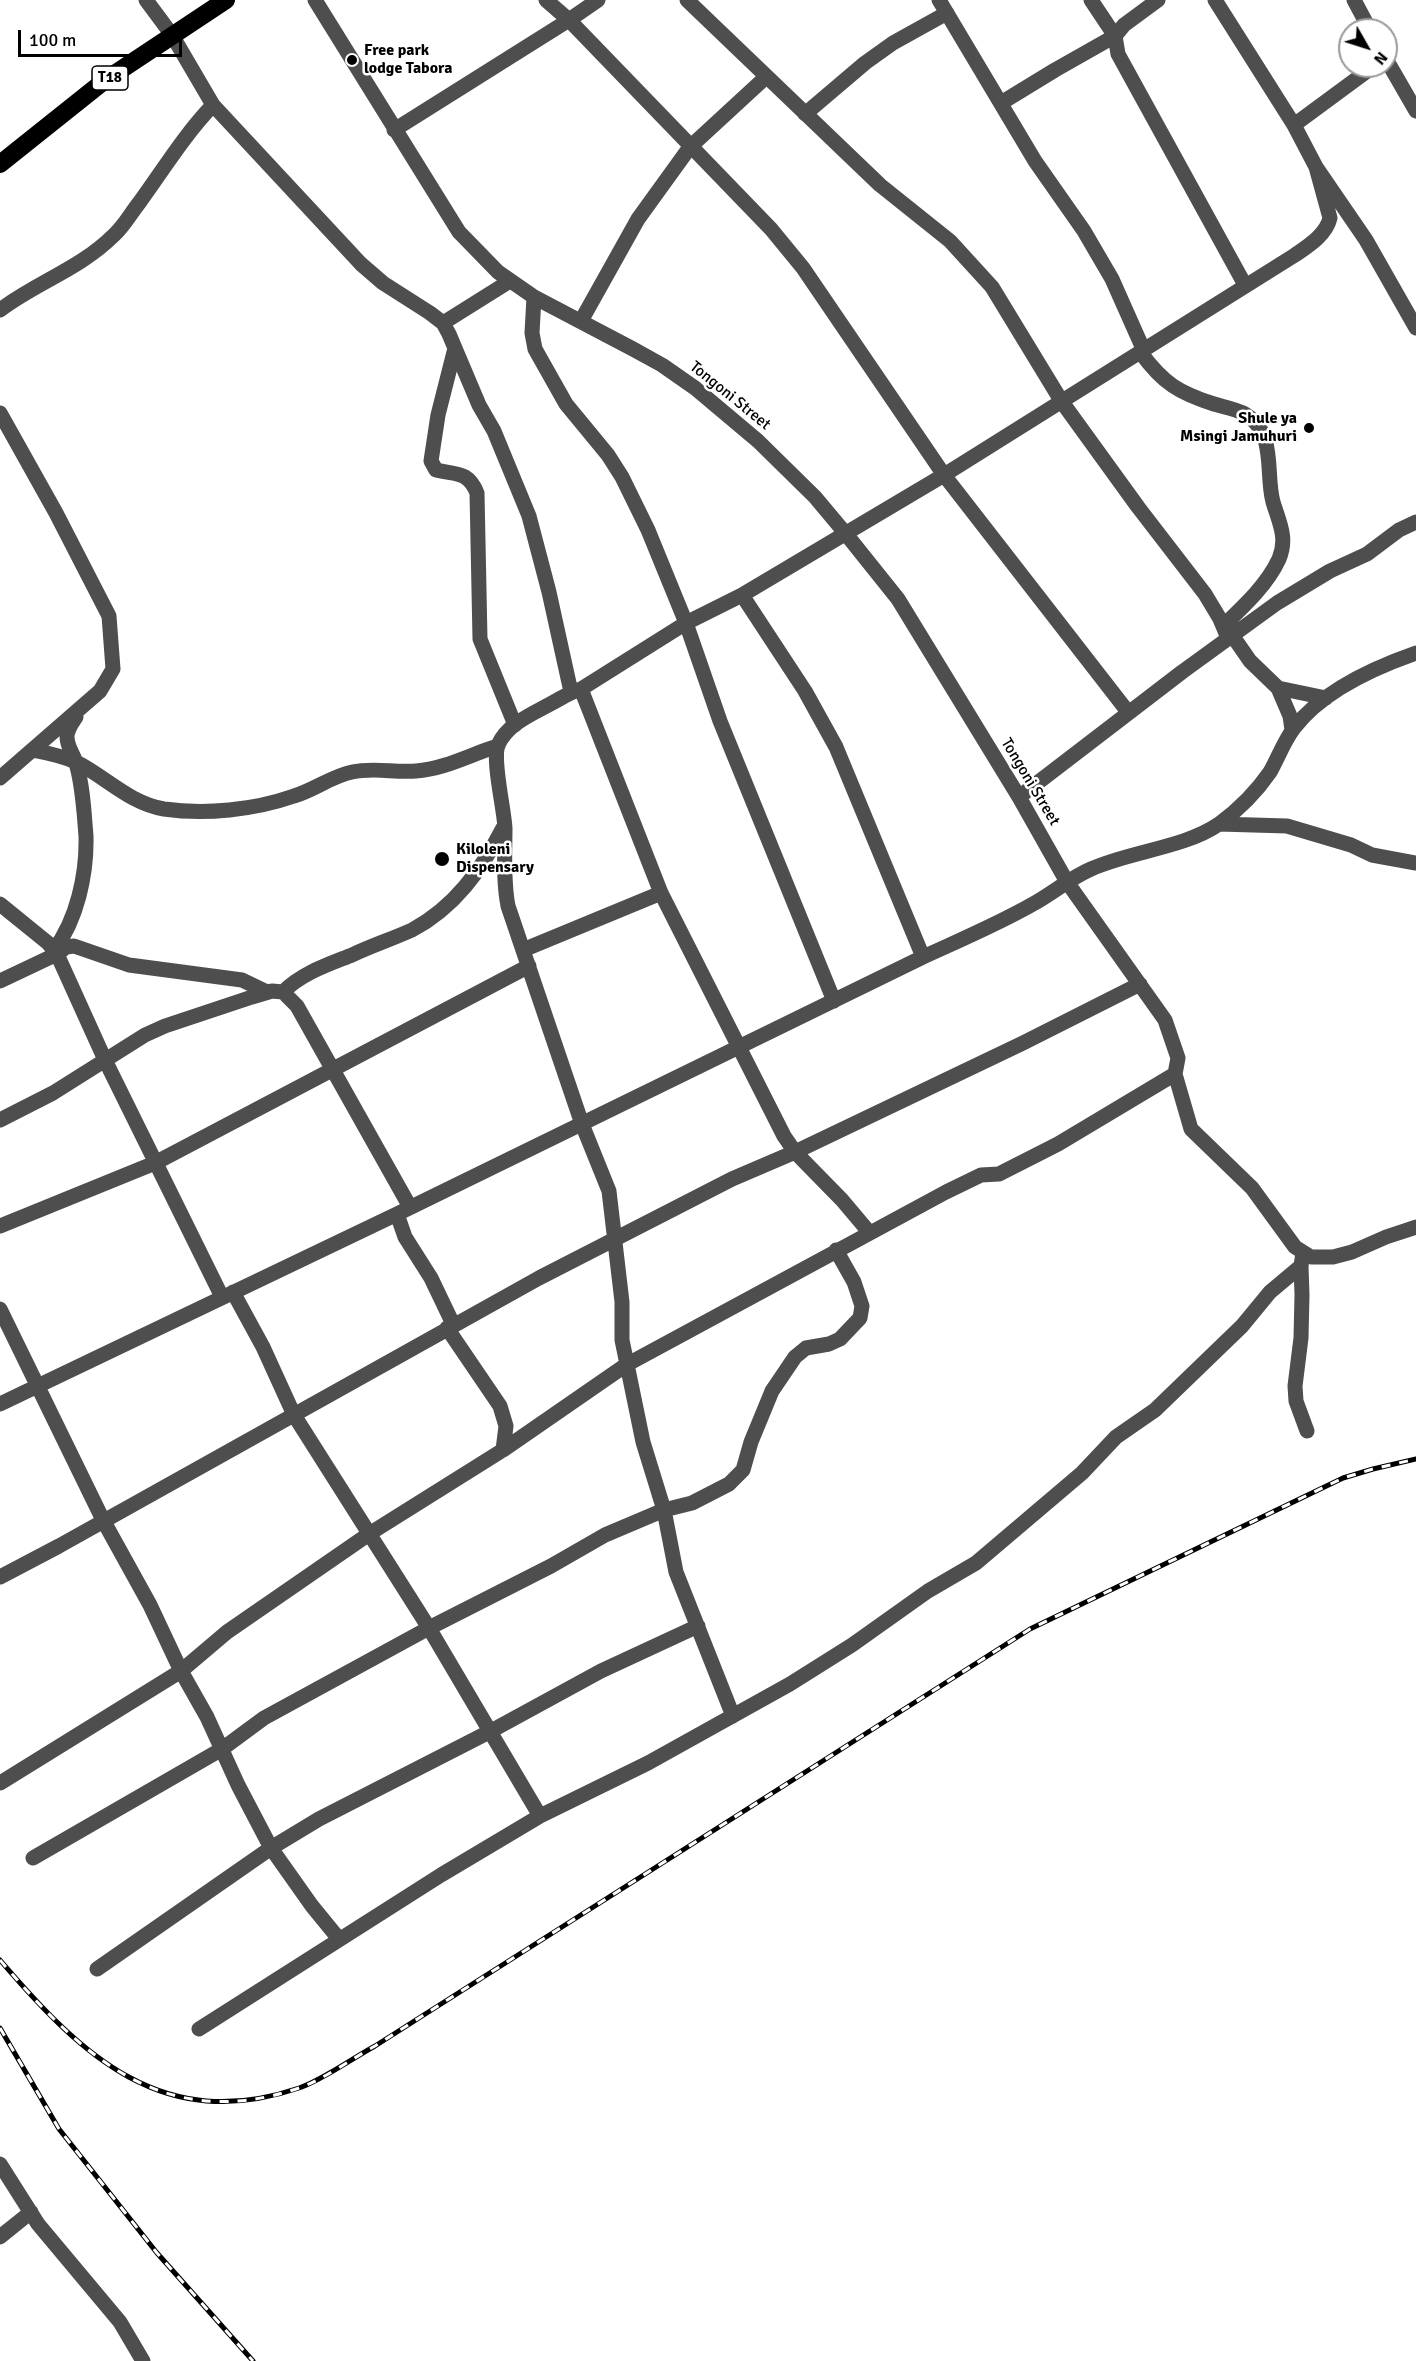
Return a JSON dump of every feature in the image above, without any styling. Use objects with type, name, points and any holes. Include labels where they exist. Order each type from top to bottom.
[{"type":"highway","name":"T18","points":[[0,164],[104,81],[226,0]]},
{"type":"street","points":[[146,0],[172,35],[213,105],[361,264],[383,283],[442,322],[479,405],[494,431],[529,516],[576,690],[661,893],[784,1136],[795,1152],[842,1200],[869,1232]]},
{"type":"street","name":"Tongoni Street","points":[[315,0],[459,232],[485,260],[534,297],[662,365],[695,388],[766,449],[815,497],[898,599],[1019,796],[1067,882],[1165,1020],[1178,1058],[1175,1074],[1191,1129],[1252,1188],[1302,1260]]},
{"type":"street","points":[[546,0],[570,20],[771,229],[803,268],[944,475],[1128,712]]},
{"type":"street","points":[[394,130],[570,20],[598,0]]},
{"type":"street","points":[[687,0],[879,185],[950,241],[992,287],[1062,402],[1205,594],[1228,633],[1250,661],[1278,688],[1290,716],[1292,730]]},
{"type":"street","points":[[1091,0],[1115,36],[1121,60],[1245,285]]},
{"type":"street","points":[[1001,103],[1055,69],[1115,36],[1124,25],[1158,0]]},
{"type":"street","points":[[1215,0],[1294,125],[1316,167],[1366,240],[1416,328]]},
{"type":"street","points":[[1354,0],[1364,18]]},
{"type":"street","points":[[805,114],[875,56],[943,6],[1035,161],[1084,231],[1107,270],[1143,352],[1154,370],[1170,386],[1188,396],[1244,413],[1255,422],[1264,436],[1272,478],[1273,500],[1285,540],[1279,559],[1266,581],[1228,633]]},
{"type":"street","points":[[581,321],[638,219],[690,147],[766,76]]},
{"type":"street","points":[[1294,125],[1358,78]]},
{"type":"street","points":[[1397,78],[1416,111]]},
{"type":"street","points":[[0,310],[63,274],[116,234],[194,125],[213,105]]},
{"type":"street","points":[[32,750],[58,755],[76,763],[132,799],[144,804],[164,809],[200,811],[242,807],[293,797],[354,771],[427,770],[498,746],[515,725],[686,623],[742,595],[944,475],[1143,352],[1315,241],[1329,225],[1330,218],[1316,167]]},
{"type":"street","points":[[442,322],[510,281]]},
{"type":"street","points":[[534,297],[532,333],[535,349],[566,404],[608,455],[622,477],[648,530],[686,623],[720,721],[834,1001]]},
{"type":"street","points":[[455,348],[438,415],[431,460],[436,470],[463,475],[469,479],[473,482],[477,493],[480,639],[515,725]]},
{"type":"street","points":[[0,413],[56,513],[109,616],[113,669],[100,691],[0,778]]},
{"type":"street","points":[[1019,796],[1228,633],[1330,571],[1367,555],[1399,530],[1416,522]]},
{"type":"street","points":[[742,595],[805,692],[836,747],[923,957]]},
{"type":"street","points":[[0,1404],[1015,914],[1093,868],[1189,838],[1219,824],[1249,798],[1269,772],[1292,730],[1305,715],[1326,698],[1389,663],[1416,653]]},
{"type":"street","points":[[1278,688],[1326,698]]},
{"type":"street","points":[[56,952],[68,927],[84,866],[86,834],[76,763],[67,735],[84,704]]},
{"type":"street","points":[[498,746],[499,779],[505,826],[505,893],[582,1124],[609,1191],[622,1302],[622,1340],[643,1442],[664,1510],[676,1572],[733,1716]]},
{"type":"street","points":[[1219,824],[1287,826],[1351,845],[1372,855],[1416,863]]},
{"type":"street","points":[[0,1120],[53,1093],[124,1047],[165,1026],[267,993],[283,992],[303,976],[412,929],[450,903],[478,873],[505,826]]},
{"type":"street","points":[[524,950],[661,893]]},
{"type":"street","points":[[0,904],[56,952],[155,1163],[227,1294],[263,1347],[294,1414],[429,1628],[540,1816]]},
{"type":"street","points":[[0,981],[56,952],[74,946],[129,965],[242,980],[267,993]]},
{"type":"street","points":[[0,1226],[155,1163],[529,966]]},
{"type":"street","points":[[0,1577],[450,1326],[615,1239],[732,1179],[795,1152],[1023,1043],[1140,984]]},
{"type":"street","points":[[283,992],[297,1006],[332,1069],[403,1210],[405,1237],[427,1271],[450,1326],[500,1406],[506,1426],[504,1449]]},
{"type":"street","points":[[0,1783],[181,1671],[227,1632],[369,1534],[504,1449],[626,1365],[763,1293],[869,1232],[981,1174],[999,1174],[1059,1144],[1175,1074]]},
{"type":"street","points":[[199,2030],[339,1938],[540,1816],[648,1763],[790,1684],[852,1645],[994,1549],[1082,1473],[1116,1437],[1162,1403],[1242,1326],[1270,1292],[1302,1260],[1311,1257],[1333,1257],[1352,1252],[1416,1227]]},
{"type":"street","points":[[33,1858],[222,1749],[264,1718],[429,1628],[551,1566],[605,1535],[664,1510],[692,1503],[729,1484],[743,1470],[751,1442],[776,1382],[795,1356],[806,1348],[829,1344],[840,1339],[860,1318],[862,1306],[854,1282],[836,1250]]},
{"type":"street","points":[[1302,1260],[1300,1338],[1295,1386],[1296,1401],[1307,1431]]},
{"type":"street","points":[[0,1309],[103,1520],[150,1605],[271,1848],[312,1906],[339,1938]]},
{"type":"street","points":[[97,1969],[271,1848],[320,1819],[491,1731],[601,1671],[698,1626]]},
{"type":"street","points":[[0,2164],[60,2252],[120,2322],[143,2361]]},
{"type":"street","points":[[0,2237],[31,2212]]},
{"type":"railway","points":[[0,1960],[62,2027],[95,2055],[129,2077],[166,2093],[206,2101],[250,2100],[308,2085],[375,2046],[1030,1629],[1343,1478],[1416,1459]]},
{"type":"railway","points":[[0,2028],[59,2129],[157,2253],[253,2361]]},
{"type":"place","name":"Free park lodge Tabora","points":[[352,60]]},
{"type":"place","name":"Shule ya Msingi Jamuhuri","points":[[1309,428]]},
{"type":"place","name":"Kiloleni Dispensary","points":[[442,859]]}]
